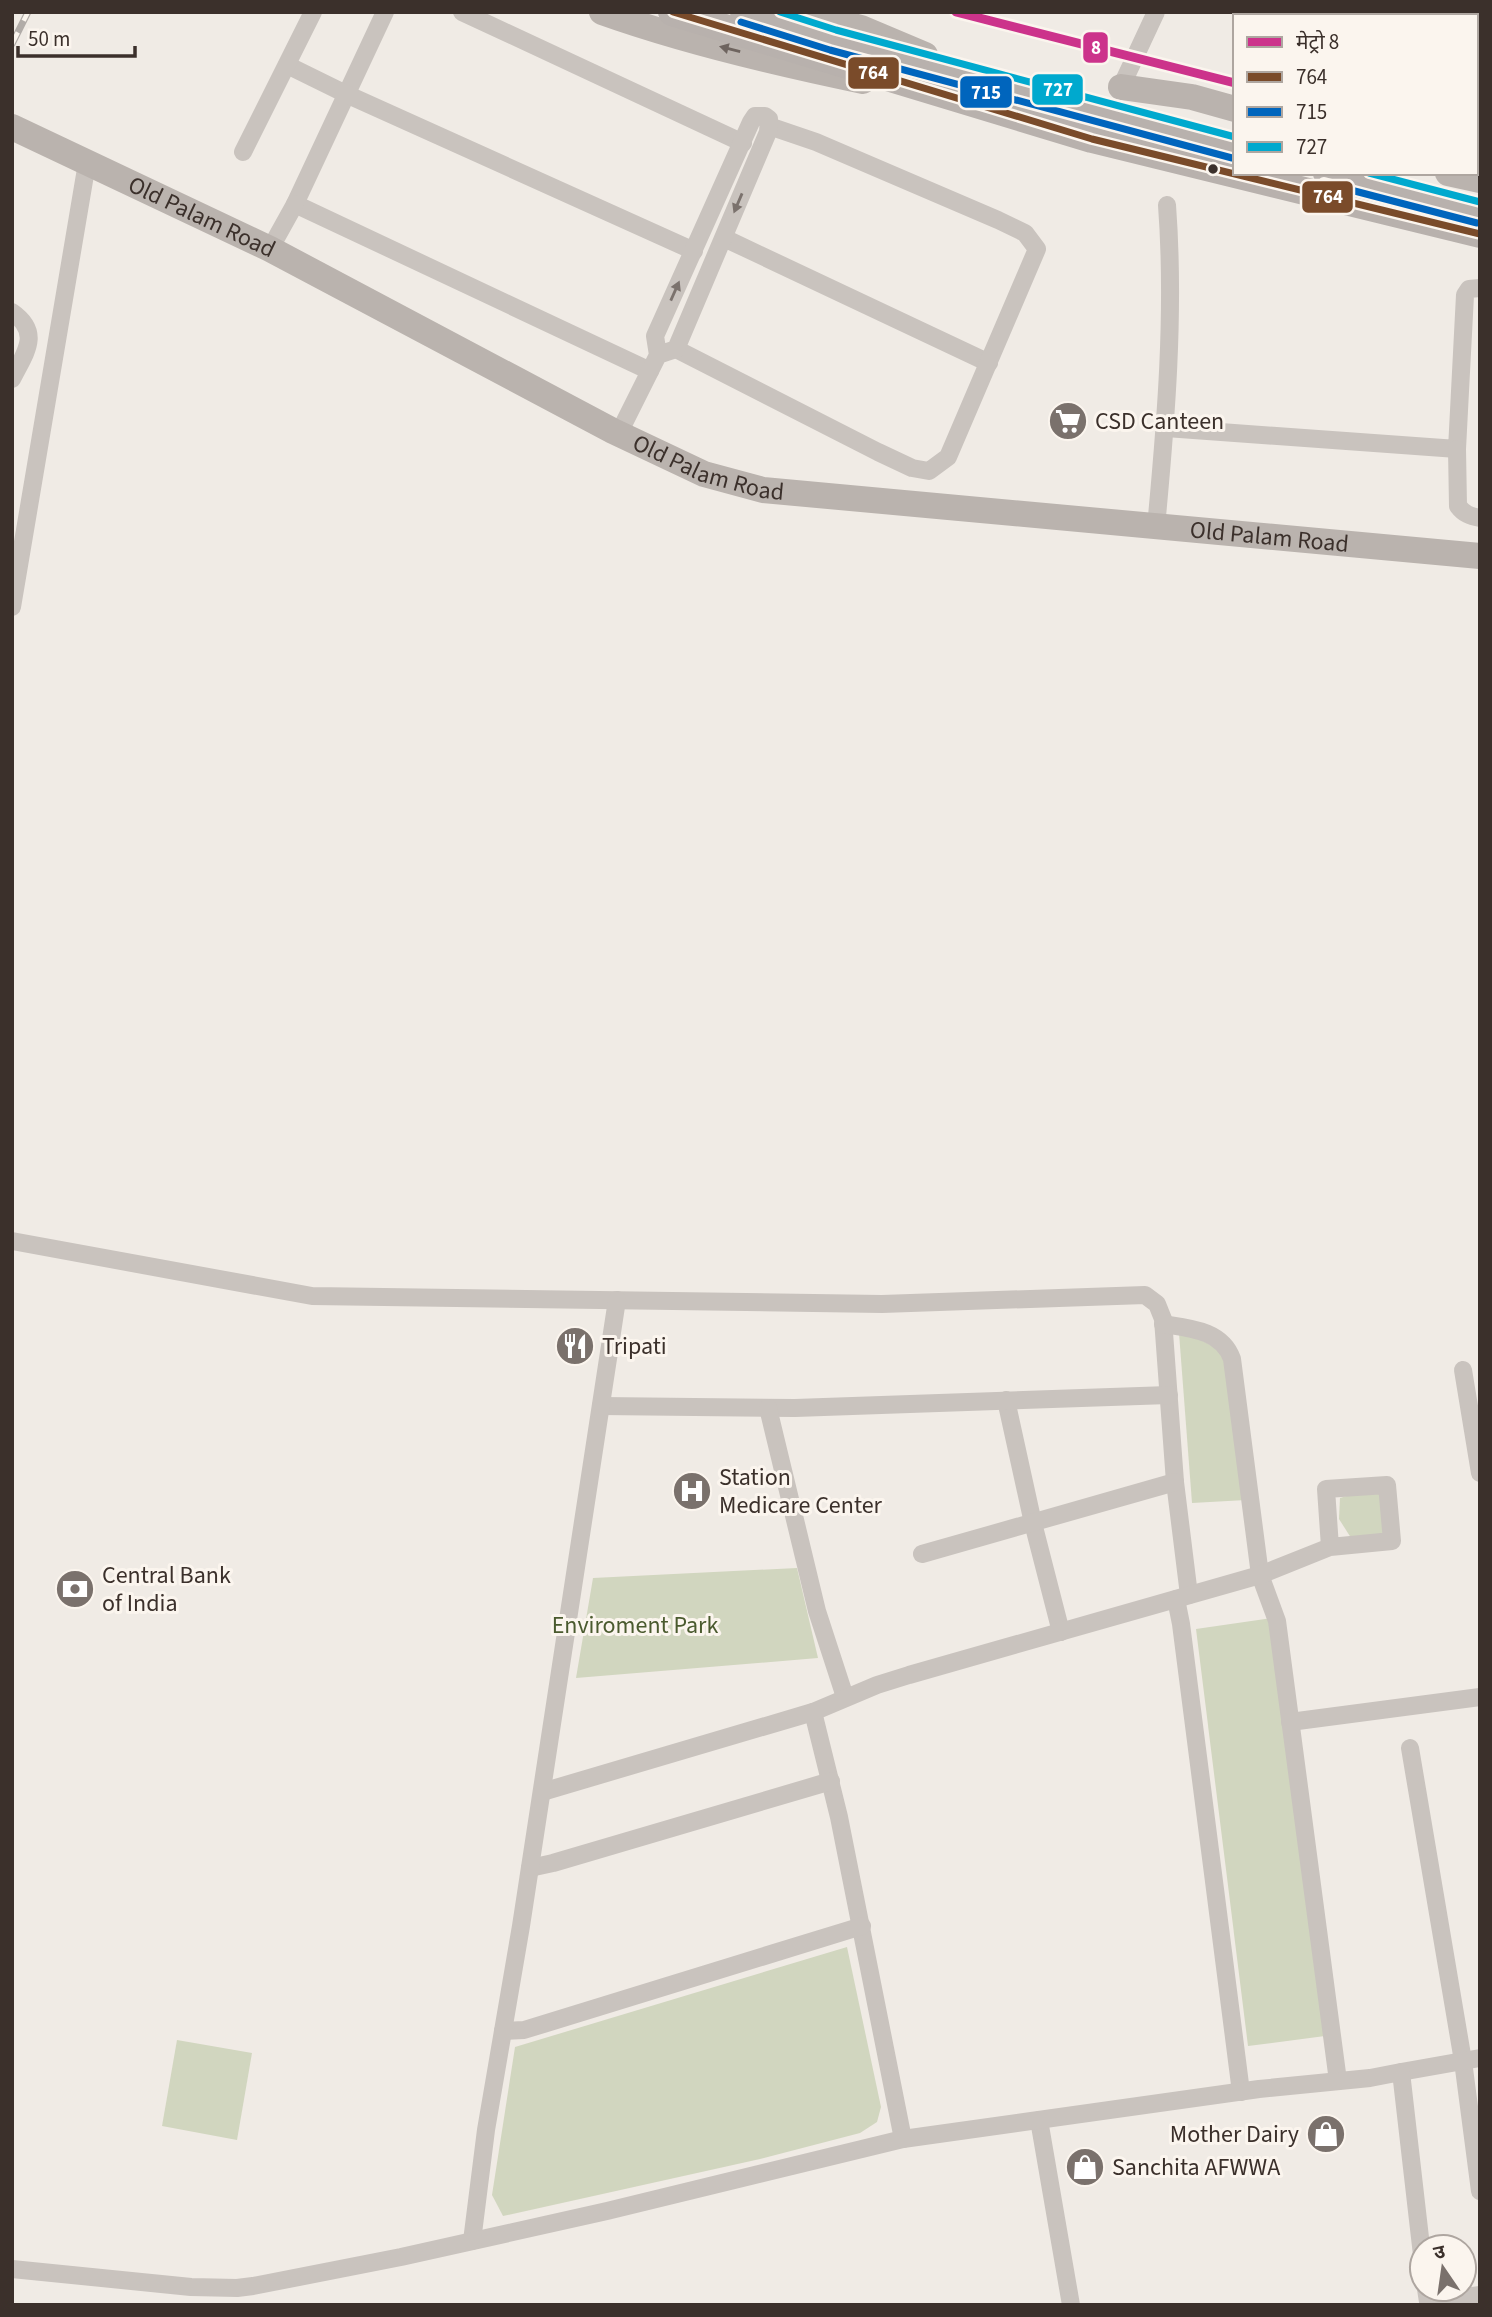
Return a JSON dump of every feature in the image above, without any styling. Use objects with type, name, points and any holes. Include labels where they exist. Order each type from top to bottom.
[{"type":"main road","points":[[673,12],[915,73],[989,95],[1233,148]]},
{"type":"main road","points":[[744,12],[915,73]]},
{"type":"main road","points":[[989,95],[1091,139],[1233,173]]},
{"type":"main road","points":[[1240,175],[1480,233]]},
{"type":"main road","points":[[1335,175],[1480,213]]},
{"type":"street","points":[[243,152],[313,12]]},
{"type":"street","points":[[270,249],[295,204],[385,12]]},
{"type":"street","points":[[463,12],[743,143]]},
{"type":"street","points":[[602,12],[643,27],[818,72],[989,95]]},
{"type":"street","points":[[1156,12],[1121,86],[1192,97],[1233,108]]},
{"type":"street","points":[[810,13],[861,28],[989,95]]},
{"type":"street","points":[[287,65],[694,251]]},
{"type":"street","points":[[619,433],[654,363],[655,336],[755,116],[765,116],[769,119],[769,126],[676,349],[654,363]]},
{"type":"street","points":[[676,349],[878,452],[912,468],[929,471],[948,457],[1037,249],[1025,233],[816,142],[769,126]]},
{"type":"street","name":"Old Palam Road","points":[[12,127],[270,249],[619,433],[704,474],[763,490],[1480,556]]},
{"type":"street","points":[[12,607],[87,163]]},
{"type":"street","points":[[1457,175],[1480,180]]},
{"type":"street","points":[[295,204],[654,363]]},
{"type":"street","points":[[1156,527],[1166,428],[1171,264],[1167,205]]},
{"type":"street","points":[[724,238],[989,363]]},
{"type":"street","points":[[1480,288],[1469,289],[1465,295],[1457,449],[1458,506],[1462,512],[1480,518]]},
{"type":"street","points":[[12,312],[26,324],[29,339],[12,379]]},
{"type":"street","points":[[1166,428],[1457,449]]},
{"type":"street","points":[[12,1241],[312,1296],[882,1304],[1135,1293],[1151,1298],[1160,1311],[1163,1324],[1183,1597],[1181,1624],[1241,2092]]},
{"type":"street","points":[[472,2241],[486,2130],[542,1792],[617,1300]]},
{"type":"street","points":[[1163,1324],[1210,1334],[1229,1351],[1260,1575],[1277,1621],[1338,2081]]},
{"type":"street","points":[[1463,1370],[1480,1473]]},
{"type":"street","points":[[601,1406],[737,1410],[1169,1395]]},
{"type":"street","points":[[1006,1400],[1033,1523],[1061,1632]]},
{"type":"street","points":[[768,1408],[817,1611],[845,1697]]},
{"type":"street","points":[[922,1554],[1175,1482]]},
{"type":"street","points":[[542,1792],[813,1712],[845,1697],[909,1675],[1260,1575],[1330,1547],[1392,1541],[1387,1485],[1326,1489],[1330,1547]]},
{"type":"street","points":[[1290,1722],[1480,1697]]},
{"type":"street","points":[[813,1712],[831,1781],[862,1926],[903,2139]]},
{"type":"street","points":[[1410,1748],[1471,2059],[1480,2191]]},
{"type":"street","points":[[530,1868],[831,1781]]},
{"type":"street","points":[[503,2031],[524,2030],[862,1926]]},
{"type":"street","points":[[12,2269],[191,2287],[237,2288],[401,2257],[903,2139],[1338,2081],[1471,2059]]},
{"type":"street","points":[[1401,2072],[1419,2233]]},
{"type":"street","points":[[1040,2120],[1071,2305]]},
{"type":"green space","points":[[1179,1333],[1192,1335],[1227,1354],[1246,1500],[1192,1503]]},
{"type":"green space","points":[[1385,1490],[1387,1533],[1353,1541],[1339,1519],[1340,1498],[1363,1491]]},
{"type":"green space","name":"Enviroment Park","points":[[797,1568],[818,1658],[576,1678],[593,1578]]},
{"type":"green space","points":[[1272,1618],[1325,2036],[1248,2046],[1196,1629]]},
{"type":"green space","points":[[847,1947],[881,2107],[877,2122],[860,2133],[760,2159],[503,2216],[492,2195],[515,2047]]},
{"type":"green space","points":[[177,2040],[252,2053],[237,2140],[162,2126]]},
{"type":"railway","points":[[12,44],[28,12]]},
{"type":"metro line","name":"8","points":[[956,12],[1233,82]]},
{"type":"transit line","name":"764","points":[[673,12],[1092,139],[1233,174]]},
{"type":"transit line","name":"727","points":[[780,12],[836,30],[1233,136]]},
{"type":"transit line","name":"715","points":[[741,22],[830,50],[1232,158]]},
{"type":"transit line","name":"764","points":[[1239,175],[1480,234]]},
{"type":"transit line","name":"727","points":[[1377,175],[1480,202]]},
{"type":"transit line","name":"715","points":[[1324,183],[1477,223]]},
{"type":"place","name":"CSD Canteen","points":[[1068,421]]},
{"type":"place","name":"Tripati","points":[[575,1346]]},
{"type":"place","name":"Station Medicare Center","points":[[692,1491]]},
{"type":"place","name":"Central Bank of India","points":[[75,1589]]},
{"type":"place","name":"Mother Dairy","points":[[1326,2134]]},
{"type":"place","name":"Sanchita AFWWA","points":[[1085,2167]]}]
